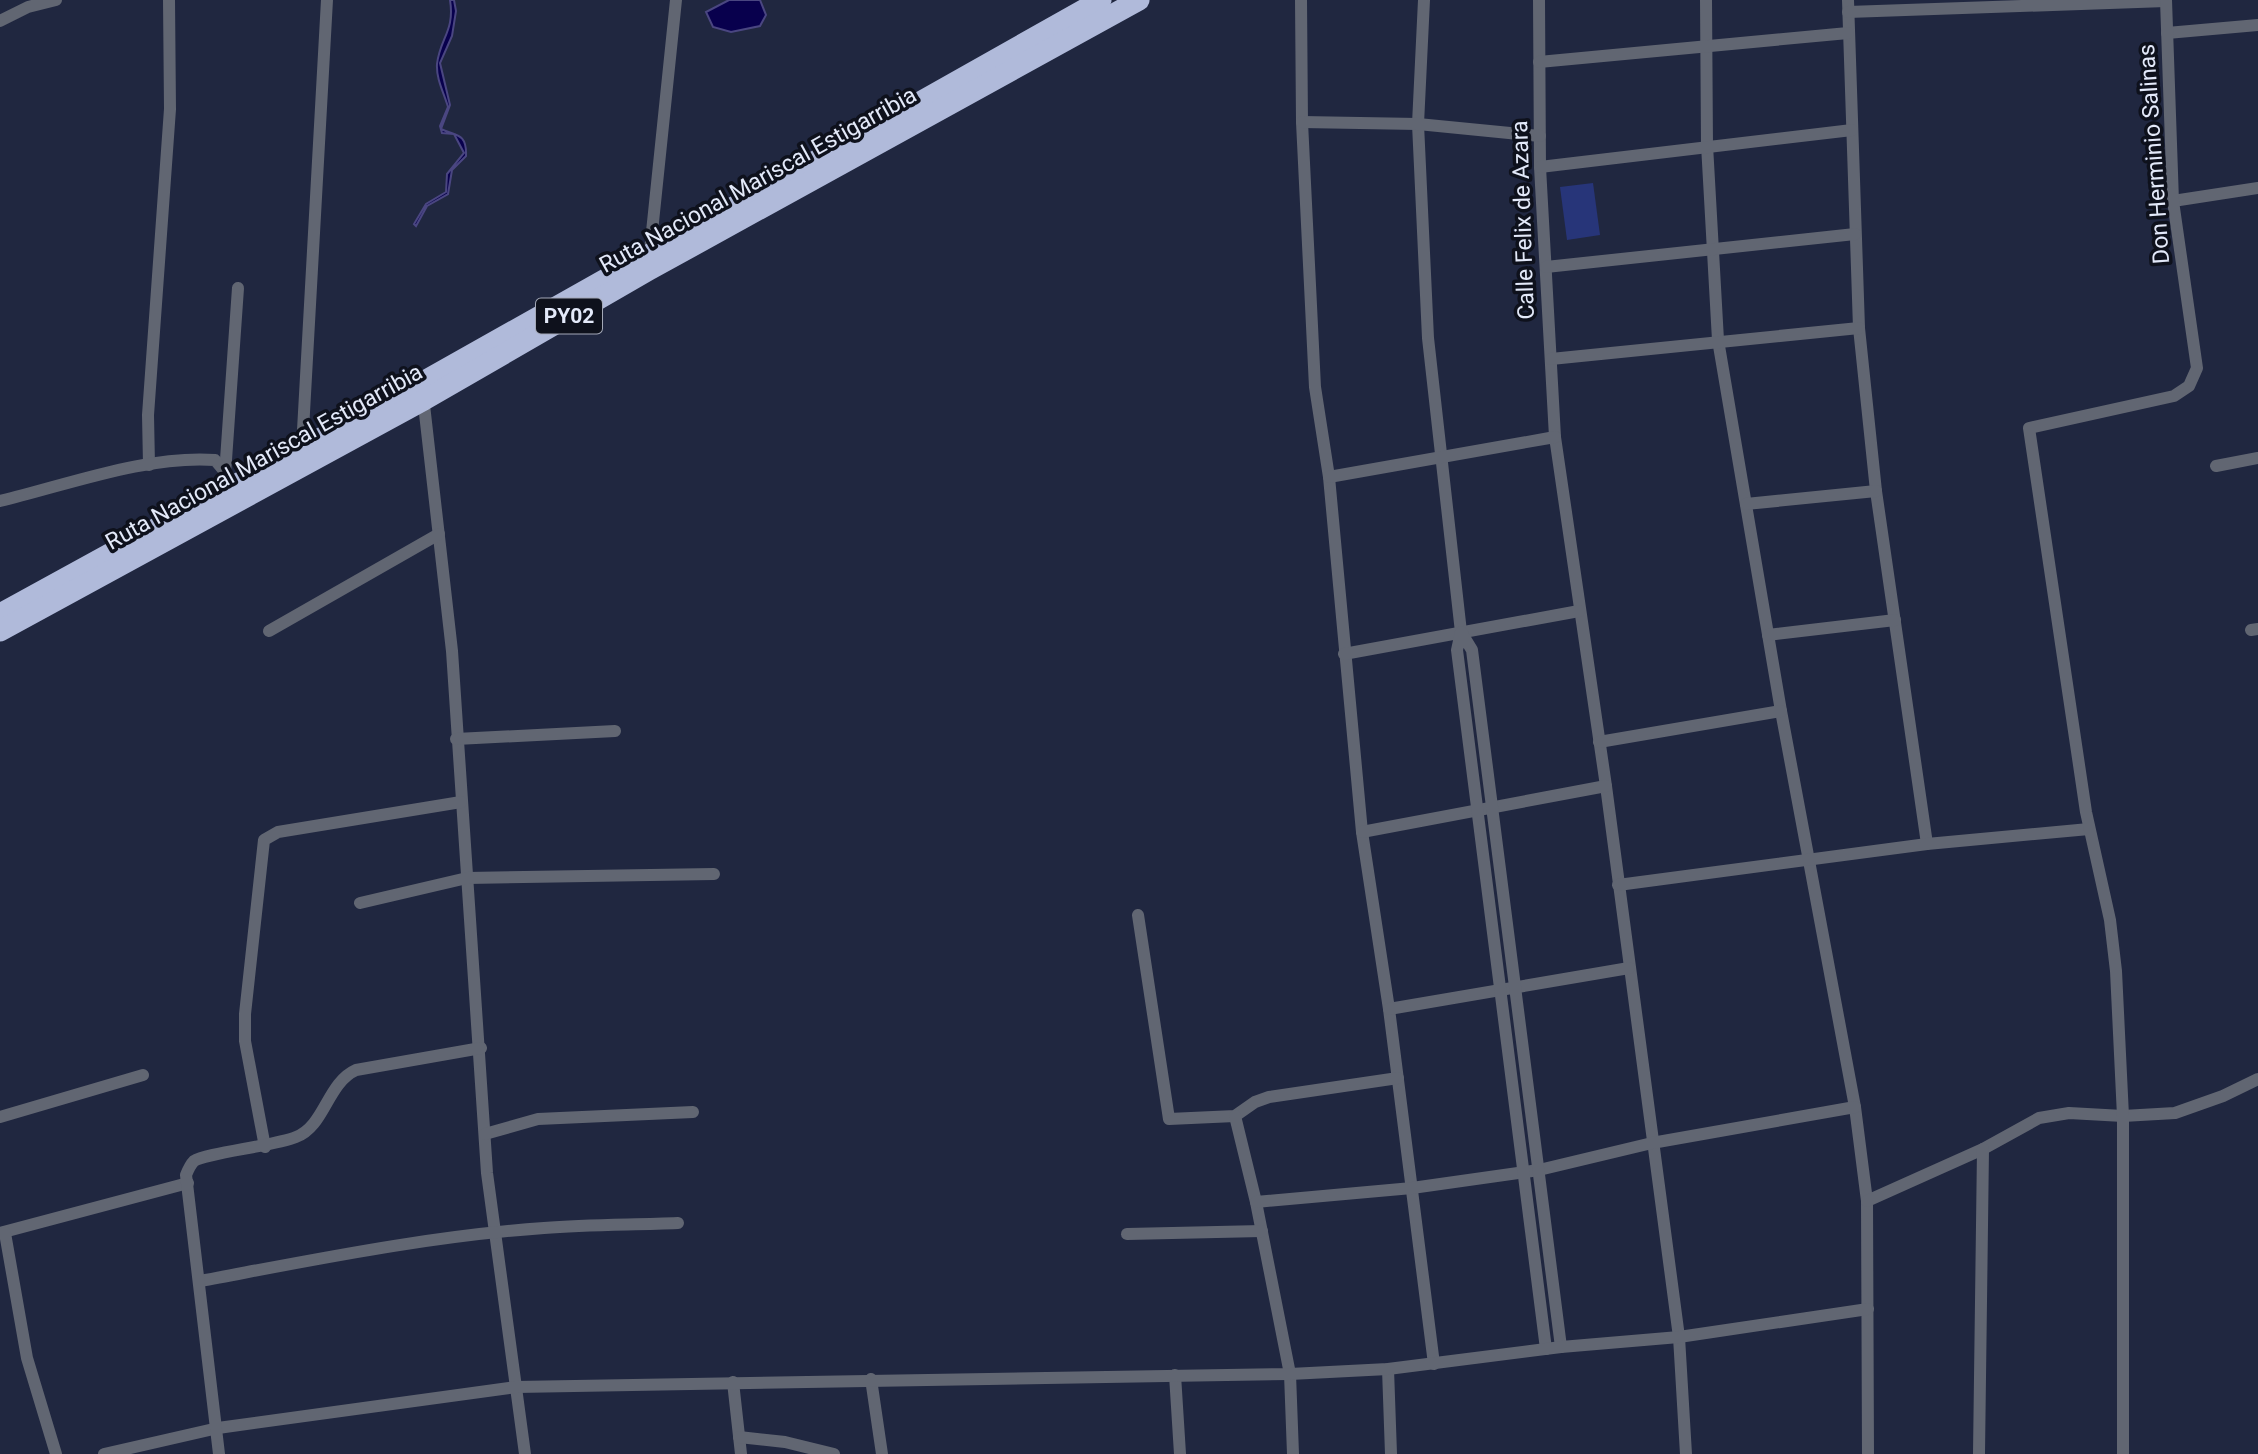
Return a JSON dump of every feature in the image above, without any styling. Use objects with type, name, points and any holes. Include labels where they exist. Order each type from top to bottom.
[{"type":"highway","name":"Ruta Nacional Mariscal Estigarribia","points":[[0,614],[231,480],[422,392],[650,251],[1101,0]]},
{"type":"highway","name":"Ruta Nacional Mariscal Estigarribia","points":[[0,631],[422,392],[1139,0]]},
{"type":"street","points":[[0,21],[28,7],[56,0]]},
{"type":"street","points":[[149,465],[148,415],[170,109],[169,0]]},
{"type":"street","points":[[302,448],[327,0]]},
{"type":"street","points":[[650,251],[676,0]]},
{"type":"street","points":[[1301,0],[1302,122],[1315,387],[1329,477],[1362,832],[1389,1009],[1434,1364]]},
{"type":"street","points":[[1424,0],[1418,124],[1428,338],[1461,632],[1457,650],[1546,1349]]},
{"type":"street","name":"Calle Felix de Azara","points":[[1539,0],[1540,167],[1555,437],[1606,786],[1679,1336],[1686,1454]]},
{"type":"street","points":[[1706,0],[1707,145],[1718,340],[1808,861],[1855,1107],[1867,1200],[1868,1454]]},
{"type":"street","points":[[1927,844],[1876,491],[1859,328],[1849,6],[2166,1]]},
{"type":"street","name":"Don Herminio Salinas","points":[[2089,829],[2029,428],[2174,396],[2189,386],[2197,368],[2197,352],[2190,333],[2173,201],[2166,1]]},
{"type":"street","points":[[2167,33],[2258,25]]},
{"type":"street","points":[[1539,62],[1848,33]]},
{"type":"street","points":[[1302,122],[1418,124],[1540,135]]},
{"type":"street","points":[[1540,167],[1707,145],[1852,130]]},
{"type":"street","points":[[2173,201],[2258,188]]},
{"type":"street","points":[[1546,267],[1855,234]]},
{"type":"street","points":[[231,480],[238,288]]},
{"type":"street","points":[[1550,359],[1718,340],[1859,328]]},
{"type":"street","points":[[422,392],[452,651],[485,1134],[495,1233],[525,1454]]},
{"type":"street","points":[[1329,477],[1555,437]]},
{"type":"street","points":[[0,501],[149,465],[193,458],[215,460],[231,480]]},
{"type":"street","points":[[2216,466],[2258,458]]},
{"type":"street","points":[[1746,504],[1876,491]]},
{"type":"street","points":[[269,631],[439,534]]},
{"type":"street","points":[[1344,654],[1579,611]]},
{"type":"street","points":[[1769,635],[1895,620]]},
{"type":"street","points":[[1461,632],[1472,650],[1561,1347]]},
{"type":"street","points":[[1599,742],[1782,711]]},
{"type":"street","points":[[456,739],[615,731]]},
{"type":"street","points":[[1362,832],[1606,786]]},
{"type":"street","points":[[265,1147],[245,1041],[244,1014],[264,840],[278,832],[461,802]]},
{"type":"street","points":[[1618,885],[1927,844],[2089,829],[2114,946],[2123,1116],[2123,1454]]},
{"type":"street","points":[[360,903],[467,878],[714,874]]},
{"type":"street","points":[[1138,915],[1169,1119],[1235,1116],[1255,1102],[1269,1097],[1398,1078]]},
{"type":"street","points":[[1389,1009],[1629,968]]},
{"type":"street","points":[[219,1454],[188,1183],[189,1168],[199,1159],[265,1147],[299,1136],[308,1129],[344,1075],[356,1070],[481,1048]]},
{"type":"street","points":[[0,1116],[143,1075]]},
{"type":"street","points":[[1867,1200],[1983,1149],[2039,1118],[2069,1113],[2123,1116],[2175,1113],[2223,1096],[2258,1079]]},
{"type":"street","points":[[1256,1202],[1412,1188],[1539,1170],[1652,1143],[1855,1107]]},
{"type":"street","points":[[485,1134],[538,1119],[693,1112]]},
{"type":"street","points":[[1235,1116],[1256,1202],[1290,1374],[1293,1454]]},
{"type":"street","points":[[1979,1454],[1983,1149]]},
{"type":"street","points":[[56,1454],[27,1358],[3,1233],[188,1183]]},
{"type":"street","points":[[200,1281],[334,1256],[495,1233],[544,1228],[678,1223]]},
{"type":"street","points":[[1128,1234],[1262,1231]]},
{"type":"street","points":[[104,1454],[218,1428],[516,1387],[1290,1374],[1388,1369],[1561,1347],[1679,1336],[1868,1309]]},
{"type":"street","points":[[1388,1369],[1391,1454]]},
{"type":"street","points":[[1175,1375],[1180,1454]]},
{"type":"street","points":[[871,1379],[882,1454]]},
{"type":"street","points":[[733,1382],[741,1454]]},
{"type":"street","points":[[739,1437],[785,1442],[834,1454]]},
{"type":"shaded area","points":[[450,0],[454,0],[456,11],[452,36],[440,63],[450,105],[441,129],[455,134],[462,139],[466,156],[452,170],[448,194],[427,206],[416,226],[414,224],[426,204],[446,192],[447,174],[464,153],[454,134],[442,133],[440,126],[448,107],[439,81],[437,64],[449,27]]},
{"type":"shaded area","points":[[729,0],[760,0],[766,15],[760,26],[731,32],[713,27],[706,12]]},
{"type":"shaded area","points":[[1593,183],[1600,235],[1567,240],[1560,187]]}]
